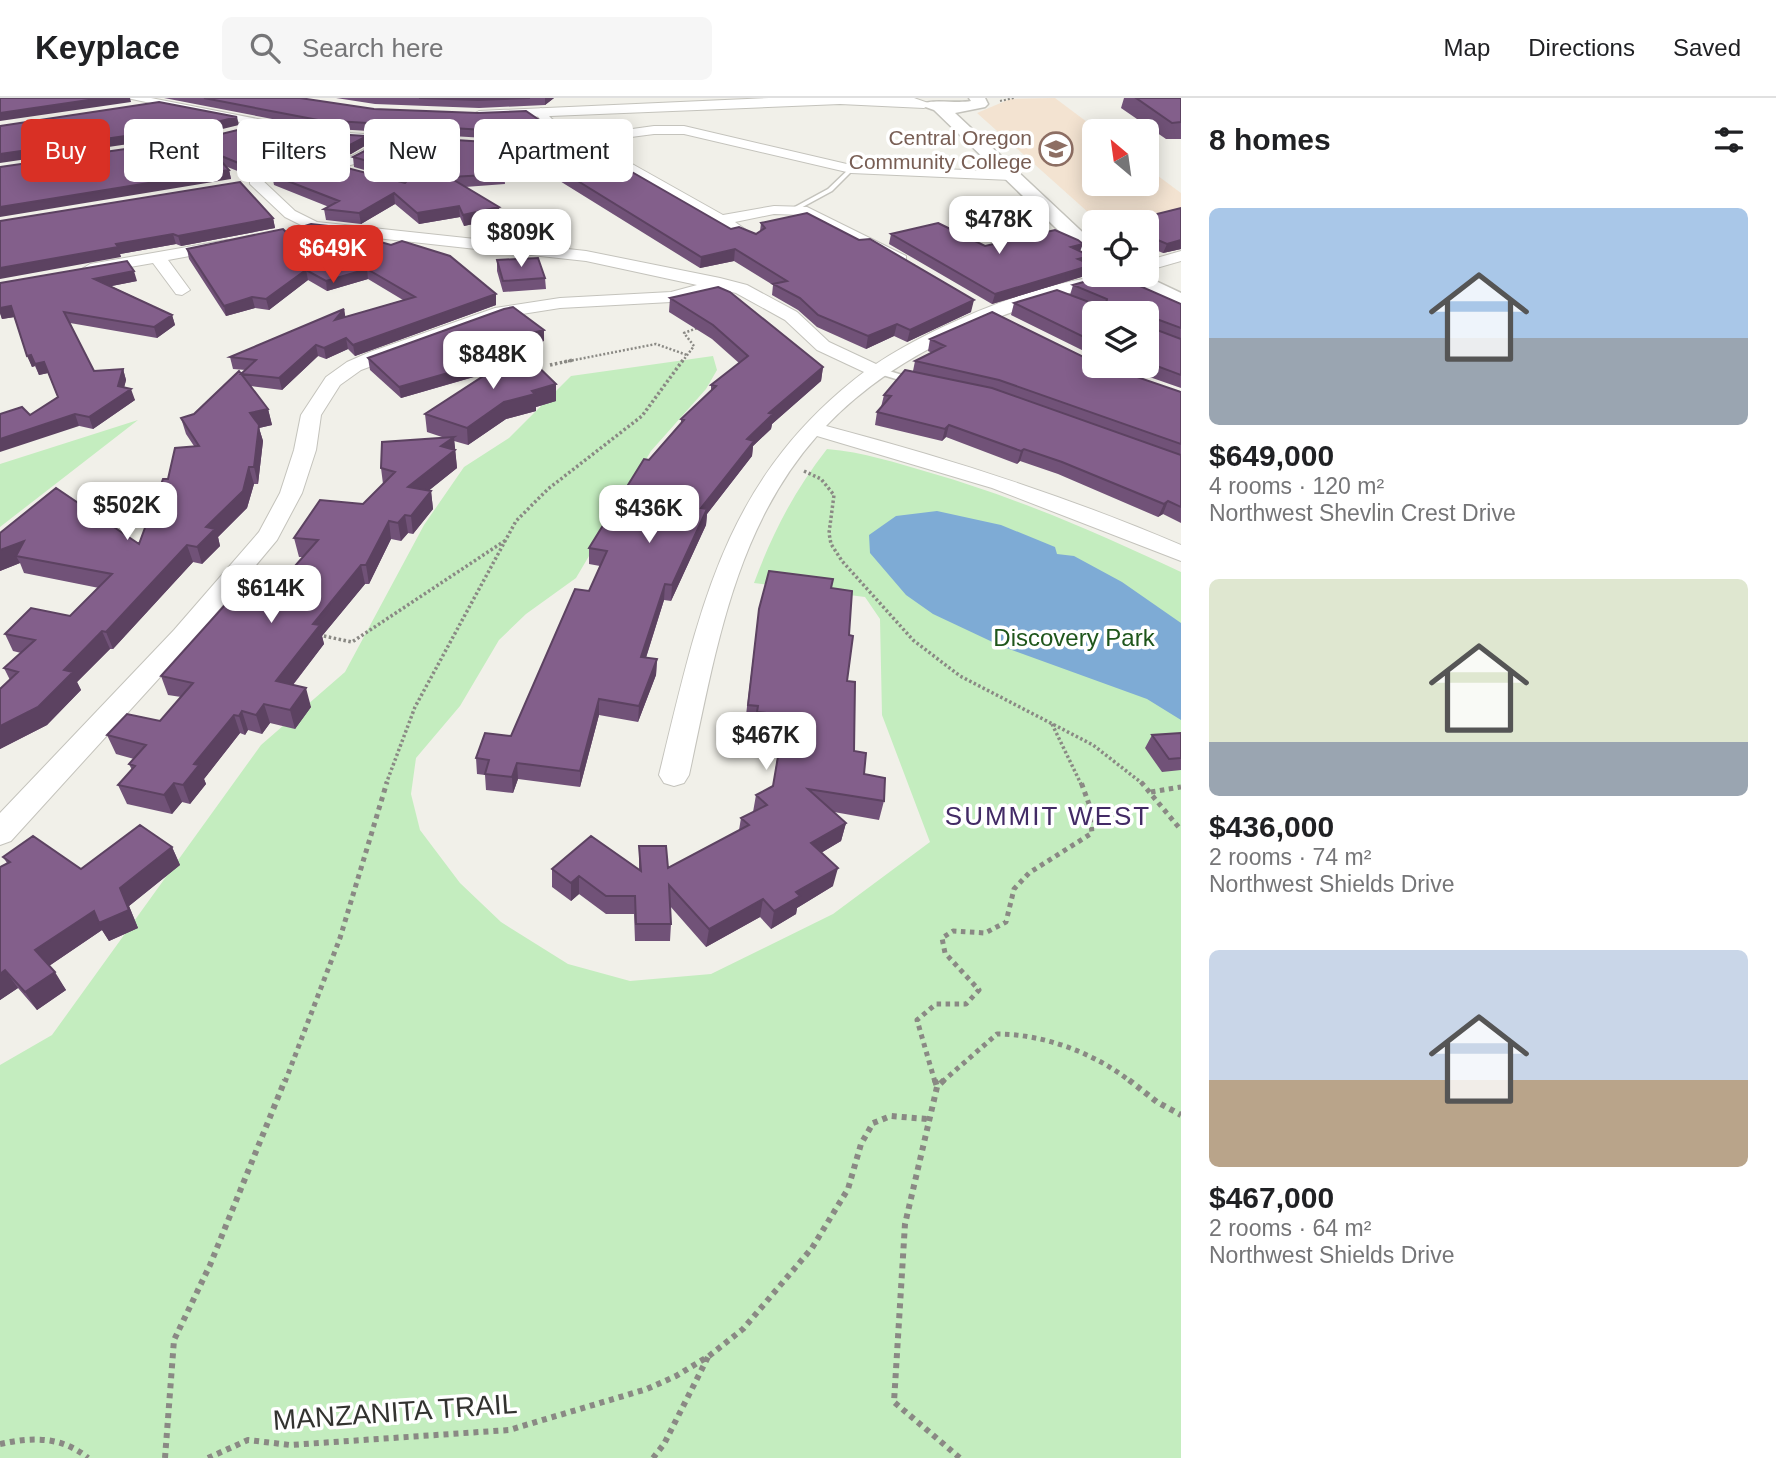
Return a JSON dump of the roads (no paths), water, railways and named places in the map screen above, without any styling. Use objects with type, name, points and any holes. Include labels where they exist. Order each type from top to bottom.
[{"type":"main road","points":[[928,103],[983,102]]},
{"type":"main road","points":[[983,102],[963,113],[1082,223]]},
{"type":"main road","points":[[928,103],[1082,243]]},
{"type":"main road","points":[[1159,279],[1181,290]]},
{"type":"main road","points":[[1152,287],[1181,301]]},
{"type":"street","points":[[160,104],[179,98]]},
{"type":"street","points":[[467,115],[869,98]]},
{"type":"street","points":[[785,102],[928,103]]},
{"type":"street","points":[[130,104],[160,104],[237,121]]},
{"type":"street","points":[[541,112],[546,119]]},
{"type":"street","points":[[633,133],[654,130],[698,131],[851,169],[1011,176]]},
{"type":"street","points":[[633,170],[753,238]]},
{"type":"street","points":[[253,182],[248,183],[290,214],[313,226],[586,257],[714,282],[756,295],[791,316],[823,346],[848,360],[879,371]]},
{"type":"street","points":[[722,220],[774,209],[795,209],[816,215],[909,265]]},
{"type":"street","points":[[286,234],[313,226]]},
{"type":"street","points":[[72,272],[248,242]]},
{"type":"street","points":[[1159,262],[1181,256]]},
{"type":"street","points":[[158,257],[182,290]]},
{"type":"street","points":[[0,833],[183,636],[269,535],[291,493],[305,450],[311,415],[333,381],[377,356],[500,312],[560,303],[671,297],[702,289],[714,282]]},
{"type":"street","points":[[674,775],[711,625],[730,564],[752,513],[783,463],[813,429],[879,371],[932,338],[989,313],[1056,297],[1083,287]]},
{"type":"street","points":[[972,303],[1010,325]]},
{"type":"street","points":[[813,429],[931,459],[1015,485],[1112,523],[1181,554]]},
{"type":"lane","points":[[795,209],[831,190],[851,169]]},
{"type":"lane","points":[[879,371],[927,384]]},
{"type":"water","points":[[937,511],[1001,525],[1055,547],[1057,554],[1074,556],[1122,582],[1181,623],[1181,720],[1147,699],[1001,646],[933,614],[906,595],[870,553],[869,535],[896,516]]},
{"type":"place","name":"Central Oregon Community College","points":[[1056,149]]},
{"type":"district","name":"SUMMIT WEST","points":[[1048,816]]},
{"type":"park label","name":"Discovery Park","points":[[1074,637]]}]
